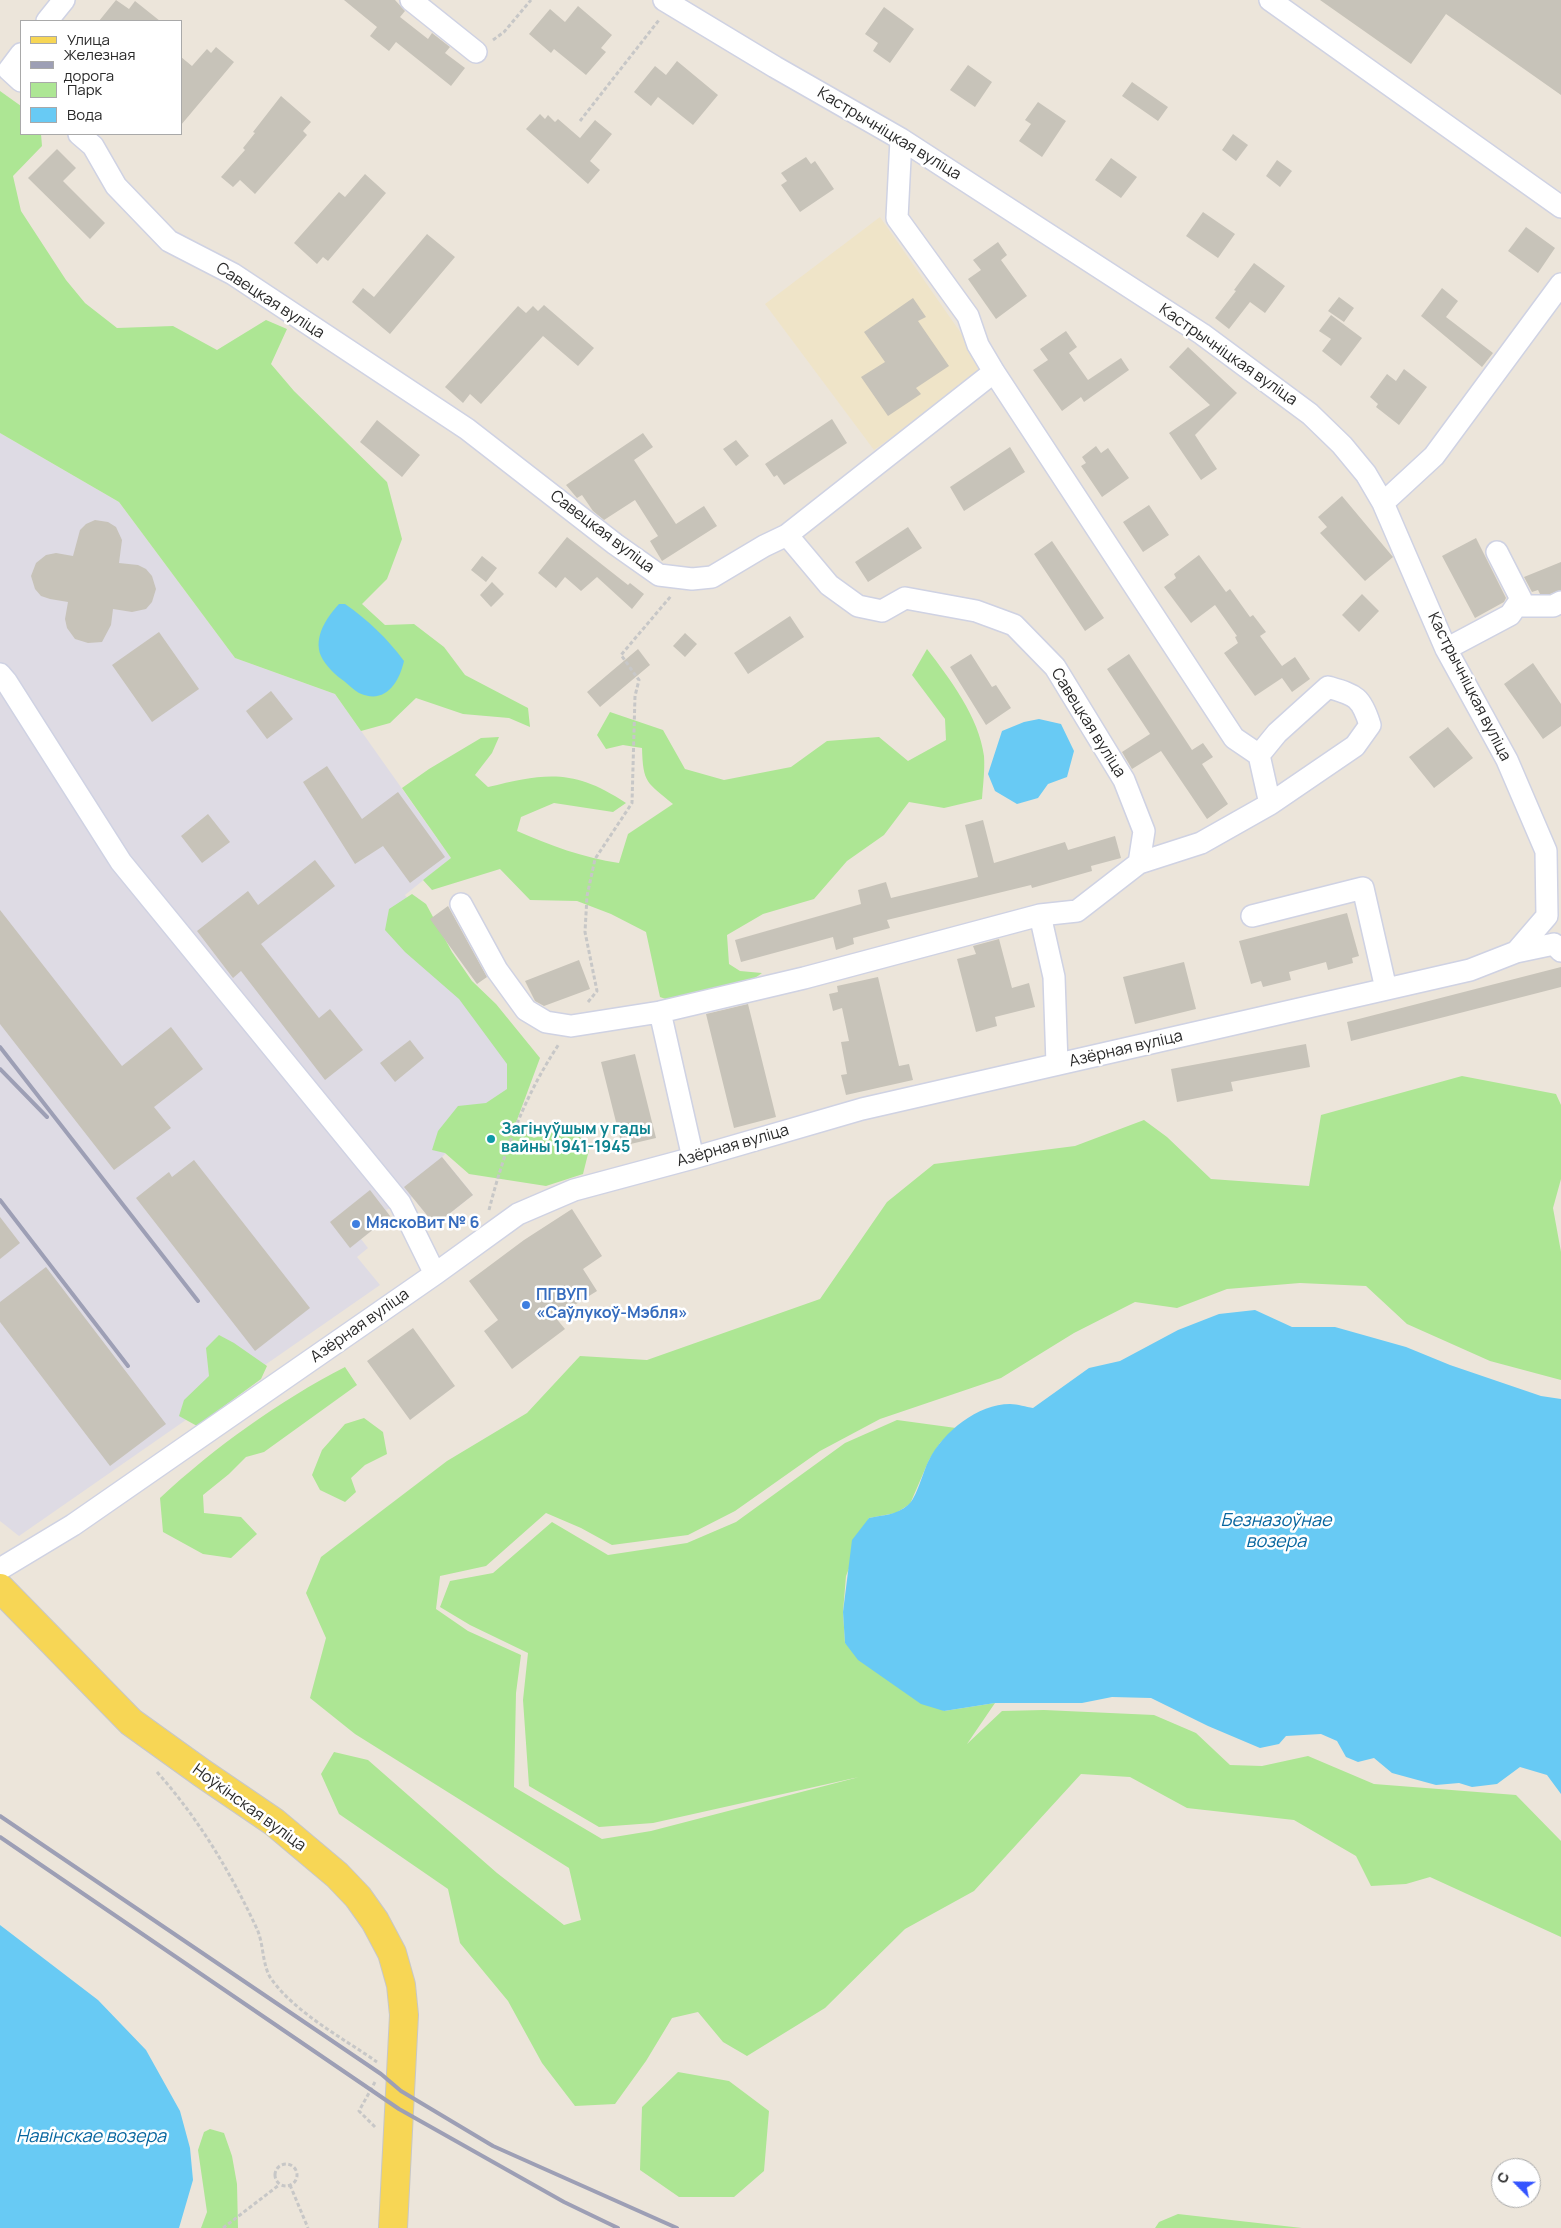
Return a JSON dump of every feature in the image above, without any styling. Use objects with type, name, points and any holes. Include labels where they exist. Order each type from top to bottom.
[{"type":"main road","name":"Ноўкінская вуліца","points":[[0,1588],[131,1722],[274,1822],[337,1875],[358,1897],[376,1921],[392,1953],[401,1986],[404,2015],[393,2228]]},
{"type":"street","points":[[48,20],[64,0]]},
{"type":"street","points":[[411,0],[476,52]]},
{"type":"street","points":[[1270,0],[1561,207]]},
{"type":"street","name":"Кастрычніцкая вуліца","points":[[668,2],[902,139],[1202,334],[1310,414],[1342,446],[1366,474],[1383,503],[1446,650],[1507,760],[1546,851],[1547,916]]},
{"type":"street","name":"Савецкая вуліца","points":[[80,135],[93,146],[116,186],[169,241],[233,274],[467,429],[615,544],[659,575],[686,578],[712,577],[764,546],[788,535],[829,586],[858,606],[882,611],[905,598],[976,611],[1014,625],[1055,667],[1124,780],[1144,831],[1139,863]]},
{"type":"street","points":[[902,139],[898,218],[968,316],[978,345],[994,372],[1234,738],[1260,755],[1270,804]]},
{"type":"street","points":[[1383,503],[1434,456],[1561,284]]},
{"type":"street","points":[[788,535],[994,372]]},
{"type":"street","points":[[1446,650],[1510,615],[1521,599],[1497,552]]},
{"type":"street","points":[[1517,606],[1553,606],[1561,602]]},
{"type":"street","points":[[0,674],[121,862],[400,1203],[435,1274]]},
{"type":"street","points":[[461,904],[497,970],[526,1010],[546,1022],[571,1026],[660,1012],[804,978],[1040,916],[1076,911],[1139,863],[1201,843],[1270,804],[1355,746],[1370,724],[1364,706],[1351,694],[1328,687],[1277,733],[1260,755]]},
{"type":"street","points":[[1252,916],[1363,888],[1386,989]]},
{"type":"street","points":[[1040,916],[1054,977],[1057,1064]]},
{"type":"street","name":"Азёрная вуліца","points":[[0,1569],[73,1525],[435,1274],[518,1214],[574,1190],[862,1109],[1470,970],[1516,952],[1547,916]]},
{"type":"street","points":[[1516,952],[1559,946]]},
{"type":"street","points":[[660,1012],[693,1158]]},
{"type":"path","points":[[476,52],[504,32],[532,0]]},
{"type":"path","points":[[580,121],[668,2]]},
{"type":"path","points":[[480,1242],[495,1186],[516,1122],[543,1068],[597,991],[585,932],[587,896],[595,860],[632,803],[635,696],[639,680],[621,655],[686,578]]},
{"type":"path","points":[[152,1766],[176,1794],[227,1868],[258,1932],[271,1978],[292,2002],[380,2064],[380,2069]]},
{"type":"path","points":[[376,2129],[359,2111],[381,2074]]},
{"type":"path","points":[[223,2228],[280,2185],[290,2185],[295,2181],[297,2172],[293,2166],[287,2163],[279,2165],[275,2171],[274,2178],[280,2185]]},
{"type":"path","points":[[290,2185],[308,2228]]},
{"type":"shaded area","points":[[880,217],[986,369],[874,450],[765,304]]},
{"type":"shaded area","points":[[0,433],[119,502],[235,658],[335,694],[451,858],[405,895],[526,1058],[521,1079],[442,1157],[473,1195],[435,1225],[412,1197],[386,1210],[390,1216],[361,1239],[368,1248],[357,1257],[380,1285],[19,1536],[0,1521]]},
{"type":"green space","points":[[0,91],[20,105],[20,135],[41,135],[42,146],[13,176],[21,211],[66,280],[85,303],[117,328],[173,326],[217,350],[266,320],[287,329],[271,364],[294,391],[387,482],[402,539],[387,579],[362,604],[385,625],[414,624],[444,647],[465,675],[528,708],[530,727],[509,718],[463,714],[416,698],[390,723],[361,731],[335,694],[235,658],[119,502],[0,433]]},
{"type":"green space","points":[[927,649],[954,686],[976,727],[984,756],[982,799],[944,808],[909,802],[884,835],[847,861],[814,899],[763,914],[727,935],[729,964],[740,971],[762,973],[738,990],[674,1002],[660,997],[646,932],[611,914],[577,901],[530,900],[500,869],[432,890],[423,880],[451,858],[402,788],[429,769],[481,738],[499,737],[492,753],[475,775],[488,787],[526,779],[559,777],[591,784],[626,803],[613,812],[554,803],[521,817],[517,831],[567,850],[619,863],[628,834],[673,804],[652,786],[645,776],[642,748],[623,745],[606,749],[597,735],[610,712],[663,730],[685,769],[724,780],[791,767],[827,741],[879,737],[908,761],[946,740],[945,719],[912,675]]},
{"type":"green space","points":[[412,894],[426,904],[452,952],[472,981],[496,1004],[540,1058],[514,1128],[534,1138],[552,1132],[580,1137],[589,1150],[583,1174],[546,1186],[469,1174],[445,1153],[432,1150],[438,1131],[458,1106],[486,1103],[507,1089],[507,1064],[459,999],[405,952],[385,930],[389,909]]},
{"type":"green space","points":[[1462,1076],[1556,1094],[1561,1105],[1561,1179],[1553,1208],[1561,1252],[1561,1380],[1490,1361],[1407,1324],[1366,1286],[1300,1283],[1227,1289],[1177,1308],[1135,1302],[1074,1333],[1001,1378],[880,1419],[820,1451],[735,1511],[688,1535],[612,1545],[581,1528],[546,1513],[486,1566],[440,1576],[436,1609],[468,1631],[521,1655],[516,1693],[514,1787],[602,1839],[651,1831],[859,1777],[653,1823],[599,1827],[529,1786],[523,1700],[528,1653],[470,1625],[440,1607],[450,1581],[493,1573],[552,1522],[608,1555],[687,1543],[736,1522],[845,1443],[897,1420],[956,1428],[940,1443],[929,1460],[910,1504],[896,1513],[869,1518],[846,1576],[843,1612],[845,1643],[944,1711],[995,1703],[967,1744],[1002,1711],[1044,1710],[1154,1715],[1196,1733],[1230,1765],[1262,1766],[1308,1756],[1374,1784],[1516,1795],[1561,1841],[1561,1937],[1430,1877],[1406,1884],[1371,1886],[1356,1856],[1294,1820],[1187,1808],[1130,1777],[1081,1774],[974,1891],[905,1929],[825,2008],[747,2056],[723,2042],[698,2012],[672,2018],[646,2061],[615,2104],[575,2106],[542,2063],[508,2001],[460,1943],[448,1889],[339,1814],[321,1774],[334,1752],[368,1760],[497,1873],[564,1925],[581,1920],[569,1868],[355,1734],[310,1698],[326,1638],[306,1593],[321,1557],[447,1461],[527,1413],[580,1356],[647,1360],[820,1299],[887,1202],[934,1164],[1075,1146],[1144,1120],[1167,1137],[1211,1179],[1309,1186],[1321,1115]]},
{"type":"green space","points":[[219,1335],[267,1366],[261,1379],[197,1426],[179,1416],[184,1400],[209,1376],[206,1348]]},
{"type":"green space","points":[[345,1367],[357,1385],[264,1452],[246,1457],[203,1495],[204,1513],[241,1517],[257,1534],[231,1558],[203,1554],[163,1532],[160,1498],[248,1426],[320,1380]]},
{"type":"green space","points":[[364,1418],[383,1432],[387,1454],[365,1465],[351,1478],[356,1492],[345,1502],[320,1490],[312,1475],[322,1450],[345,1424]]},
{"type":"green space","points":[[678,2072],[729,2081],[769,2111],[764,2171],[734,2197],[679,2197],[640,2170],[642,2107]]},
{"type":"green space","points":[[210,2129],[224,2133],[232,2156],[237,2184],[238,2228],[201,2228],[207,2212],[198,2150],[204,2132]]},
{"type":"green space","points":[[1178,2214],[1302,2228],[1155,2228],[1159,2222]]},
{"type":"water","points":[[339,604],[345,604],[362,616],[384,637],[404,661],[399,677],[389,690],[383,694],[368,696],[359,693],[334,673],[321,656],[319,642],[322,628]]},
{"type":"water","points":[[1039,719],[1061,724],[1074,751],[1067,777],[1048,784],[1038,798],[1017,804],[995,791],[988,774],[1002,731],[1024,722]]},
{"type":"water","name":"Безназоўнае возера","points":[[1255,1310],[1292,1327],[1335,1327],[1406,1347],[1450,1365],[1541,1396],[1561,1399],[1561,1794],[1547,1775],[1520,1767],[1497,1784],[1472,1787],[1459,1783],[1436,1785],[1392,1773],[1374,1758],[1358,1762],[1346,1757],[1337,1741],[1321,1734],[1286,1736],[1279,1744],[1260,1748],[1208,1726],[1151,1698],[1112,1697],[1082,1703],[995,1703],[944,1711],[921,1704],[858,1660],[845,1643],[843,1612],[852,1540],[869,1518],[895,1513],[911,1502],[935,1450],[952,1430],[974,1414],[998,1405],[1013,1404],[1033,1408],[1089,1368],[1120,1361],[1178,1330],[1219,1314]]},
{"type":"water","name":"Навінскае возера","points":[[0,1925],[98,2000],[146,2050],[180,2111],[190,2148],[193,2180],[179,2228],[0,2228]]},
{"type":"building","points":[[116,0],[129,9],[135,1],[159,20],[100,20]]},
{"type":"building","points":[[344,0],[395,0],[405,11],[400,17],[428,39],[432,33],[450,47],[445,53],[465,68],[451,86],[396,42],[389,51],[370,36],[377,27]]},
{"type":"building","points":[[1320,0],[1561,0],[1561,95],[1446,14],[1411,64]]},
{"type":"building","points":[[578,6],[612,35],[601,48],[606,52],[586,75],[554,49],[551,53],[529,34],[550,9],[565,22]]},
{"type":"building","points":[[884,7],[914,29],[890,63],[873,51],[878,43],[865,34]]},
{"type":"building","points":[[216,47],[234,62],[182,124],[182,58],[192,66],[207,49],[211,53]]},
{"type":"building","points":[[677,61],[718,95],[693,125],[658,97],[651,106],[634,92],[655,66],[666,75]]},
{"type":"building","points":[[968,65],[992,82],[975,107],[950,90]]},
{"type":"building","points":[[1132,82],[1168,107],[1158,121],[1122,96]]},
{"type":"building","points":[[281,96],[311,122],[303,131],[307,135],[255,194],[240,180],[233,187],[221,177],[245,150],[243,148],[255,133],[253,132]]},
{"type":"building","points":[[1038,102],[1066,121],[1042,157],[1019,141],[1031,124],[1025,120]]},
{"type":"building","points":[[540,114],[545,119],[548,115],[555,122],[558,119],[580,138],[595,120],[612,134],[590,161],[600,170],[588,184],[526,129]]},
{"type":"building","points":[[1233,134],[1248,145],[1236,161],[1222,150]]},
{"type":"building","points":[[57,149],[76,168],[63,181],[105,223],[90,239],[28,178]]},
{"type":"building","points":[[806,157],[811,164],[815,161],[834,189],[800,212],[781,185],[787,181],[781,173]]},
{"type":"building","points":[[1111,158],[1137,177],[1121,198],[1095,180]]},
{"type":"building","points":[[1277,160],[1292,171],[1280,187],[1266,176]]},
{"type":"building","points":[[365,174],[386,193],[328,261],[323,257],[317,264],[294,243],[339,192],[345,197]]},
{"type":"building","points":[[1203,212],[1235,234],[1218,258],[1186,236]]},
{"type":"building","points":[[1526,227],[1555,248],[1538,273],[1508,251]]},
{"type":"building","points":[[427,234],[455,257],[390,334],[352,302],[363,288],[374,297]]},
{"type":"building","points":[[998,242],[1007,255],[1001,260],[1027,296],[996,319],[968,279],[981,270],[973,260]]},
{"type":"building","points":[[1254,263],[1285,286],[1265,313],[1250,302],[1229,329],[1215,318],[1236,291],[1234,290]]},
{"type":"building","points":[[1442,288],[1458,301],[1446,317],[1493,353],[1482,367],[1421,316]]},
{"type":"building","points":[[1339,297],[1354,308],[1344,322],[1328,311]]},
{"type":"building","points":[[913,298],[926,317],[918,321],[949,366],[916,388],[921,394],[888,416],[861,377],[885,362],[864,332]]},
{"type":"building","points":[[544,305],[594,348],[578,366],[543,336],[481,404],[470,394],[463,403],[445,387],[518,306],[526,313],[533,306],[538,311]]},
{"type":"building","points":[[1331,315],[1362,338],[1341,366],[1322,351],[1331,339],[1319,331]]},
{"type":"building","points":[[1066,331],[1077,347],[1069,353],[1088,380],[1121,358],[1129,370],[1084,402],[1081,397],[1062,411],[1033,370],[1048,360],[1040,349]]},
{"type":"building","points":[[1188,347],[1237,393],[1195,435],[1217,469],[1201,480],[1169,433],[1210,405],[1169,367]]},
{"type":"building","points":[[1404,369],[1427,387],[1399,425],[1376,407],[1378,404],[1370,397],[1387,374],[1396,381]]},
{"type":"building","points":[[832,419],[847,443],[784,485],[777,475],[774,477],[765,464]]},
{"type":"building","points":[[377,420],[420,455],[402,477],[360,442]]},
{"type":"building","points":[[643,433],[653,447],[634,460],[676,524],[704,506],[717,526],[662,561],[650,541],[658,536],[635,500],[604,520],[593,511],[582,495],[577,498],[566,485]]},
{"type":"building","points":[[736,440],[749,456],[736,466],[723,449]]},
{"type":"building","points":[[1096,446],[1101,453],[1108,448],[1129,478],[1102,497],[1081,466],[1086,463],[1082,457]]},
{"type":"building","points":[[1010,447],[1025,472],[964,511],[950,487]]},
{"type":"building","points":[[1342,496],[1393,557],[1365,581],[1320,533],[1327,527],[1318,517]]},
{"type":"building","points":[[1149,505],[1169,535],[1143,552],[1123,522]]},
{"type":"building","points":[[95,520],[108,522],[116,527],[122,540],[119,563],[138,565],[146,569],[152,576],[156,589],[152,602],[146,609],[132,612],[113,609],[111,625],[102,642],[88,643],[75,639],[67,628],[65,619],[68,602],[41,596],[35,589],[31,576],[36,563],[46,555],[56,553],[73,556],[80,530],[86,524]]},
{"type":"building","points":[[908,527],[922,548],[868,582],[855,562]]},
{"type":"building","points":[[567,537],[628,585],[630,583],[644,594],[632,609],[597,577],[581,591],[565,577],[556,588],[538,573]]},
{"type":"building","points":[[1476,538],[1506,598],[1504,602],[1475,618],[1442,556]]},
{"type":"building","points":[[1052,541],[1104,618],[1085,631],[1034,554]]},
{"type":"building","points":[[1199,555],[1226,592],[1230,589],[1250,617],[1253,615],[1266,632],[1260,636],[1282,666],[1295,657],[1310,679],[1292,692],[1282,678],[1255,696],[1224,653],[1238,643],[1235,637],[1237,636],[1215,605],[1191,623],[1164,587],[1176,578],[1174,574]]},
{"type":"building","points":[[482,556],[497,568],[486,582],[471,570]]},
{"type":"building","points":[[1561,562],[1561,590],[1550,594],[1540,594],[1538,590],[1532,592],[1524,577]]},
{"type":"building","points":[[492,582],[504,594],[491,607],[480,595]]},
{"type":"building","points":[[1362,594],[1379,611],[1359,632],[1342,615]]},
{"type":"building","points":[[790,616],[804,637],[748,674],[734,653]]},
{"type":"building","points":[[159,632],[199,689],[152,722],[112,665]]},
{"type":"building","points":[[685,633],[697,644],[685,657],[673,646]]},
{"type":"building","points":[[638,649],[650,665],[600,707],[587,692]]},
{"type":"building","points":[[971,654],[992,687],[996,685],[1011,708],[986,725],[950,667]]},
{"type":"building","points":[[1129,654],[1192,750],[1203,743],[1213,757],[1202,764],[1228,804],[1207,819],[1161,751],[1132,769],[1122,752],[1150,734],[1107,669]]},
{"type":"building","points":[[1533,663],[1561,704],[1561,726],[1543,739],[1504,684]]},
{"type":"building","points":[[271,691],[293,719],[267,739],[246,711]]},
{"type":"building","points":[[1448,727],[1473,758],[1434,788],[1409,757]]},
{"type":"building","points":[[327,766],[362,819],[398,792],[445,857],[410,883],[383,846],[355,864],[303,782]]},
{"type":"building","points":[[208,814],[230,842],[202,863],[181,836]]},
{"type":"building","points":[[983,820],[994,863],[1065,842],[1068,850],[1115,836],[1121,858],[1091,866],[1092,871],[1032,888],[1031,885],[887,920],[890,928],[853,938],[854,944],[836,950],[833,937],[741,962],[735,940],[861,904],[858,890],[886,882],[891,898],[978,877],[965,825]]},
{"type":"building","points":[[315,860],[335,886],[261,944],[319,1018],[330,1009],[363,1050],[325,1080],[241,971],[233,978],[197,931],[248,891],[258,905]]},
{"type":"building","points":[[448,906],[487,977],[477,984],[430,919]]},
{"type":"building","points":[[0,910],[122,1066],[171,1027],[203,1069],[154,1107],[171,1128],[114,1170],[0,1024]]},
{"type":"building","points":[[1347,913],[1359,956],[1352,958],[1353,963],[1328,970],[1326,962],[1289,972],[1291,980],[1263,987],[1261,981],[1251,984],[1239,941]]},
{"type":"building","points":[[999,939],[1012,988],[1029,983],[1035,1007],[995,1017],[997,1026],[976,1032],[957,959],[976,954],[973,946]]},
{"type":"building","points":[[579,960],[590,989],[544,1006],[535,1001],[525,981]]},
{"type":"building","points":[[1184,962],[1196,1009],[1135,1024],[1123,977]]},
{"type":"building","points":[[1561,967],[1561,987],[1351,1041],[1347,1022]]},
{"type":"building","points":[[878,977],[899,1066],[909,1064],[913,1080],[846,1095],[841,1075],[847,1074],[841,1042],[849,1041],[842,1008],[833,1011],[829,994],[838,992],[837,986]]},
{"type":"building","points":[[748,1004],[776,1117],[734,1128],[706,1014]]},
{"type":"building","points":[[410,1040],[424,1058],[395,1082],[380,1063]]},
{"type":"building","points":[[1306,1044],[1310,1067],[1231,1082],[1233,1091],[1177,1102],[1171,1069]]},
{"type":"building","points":[[635,1054],[656,1138],[622,1146],[601,1062]]},
{"type":"building","points":[[442,1157],[473,1195],[435,1225],[404,1187]]},
{"type":"building","points":[[194,1160],[310,1308],[255,1351],[136,1198],[169,1172],[172,1177]]},
{"type":"building","name":"МяскоВит № 6","points":[[370,1190],[390,1216],[350,1248],[330,1222]]},
{"type":"building","points":[[572,1209],[602,1256],[583,1269],[597,1291],[555,1317],[565,1329],[512,1369],[484,1331],[498,1320],[469,1281],[524,1240]]},
{"type":"building","points":[[0,1217],[20,1243],[0,1259]]},
{"type":"building","points":[[46,1267],[166,1424],[110,1466],[0,1322],[0,1302]]},
{"type":"building","points":[[413,1328],[455,1386],[410,1420],[367,1361]]},
{"type":"railway","points":[[0,1047],[198,1301]]},
{"type":"railway","points":[[0,1069],[47,1117]]},
{"type":"railway","points":[[0,1200],[128,1366]]},
{"type":"railway","points":[[0,1816],[381,2074],[401,2091],[493,2146],[677,2228]]},
{"type":"railway","points":[[0,1837],[399,2109],[564,2202],[618,2228]]},
{"type":"place","name":"Загінуўшым у гады вайны 1941-1945","points":[[491,1139]]},
{"type":"place","name":"МяскоВит № 6","points":[[356,1224]]},
{"type":"place","name":"ПГВУП «Саўлукоў-Мэбля»","points":[[526,1305]]}]
